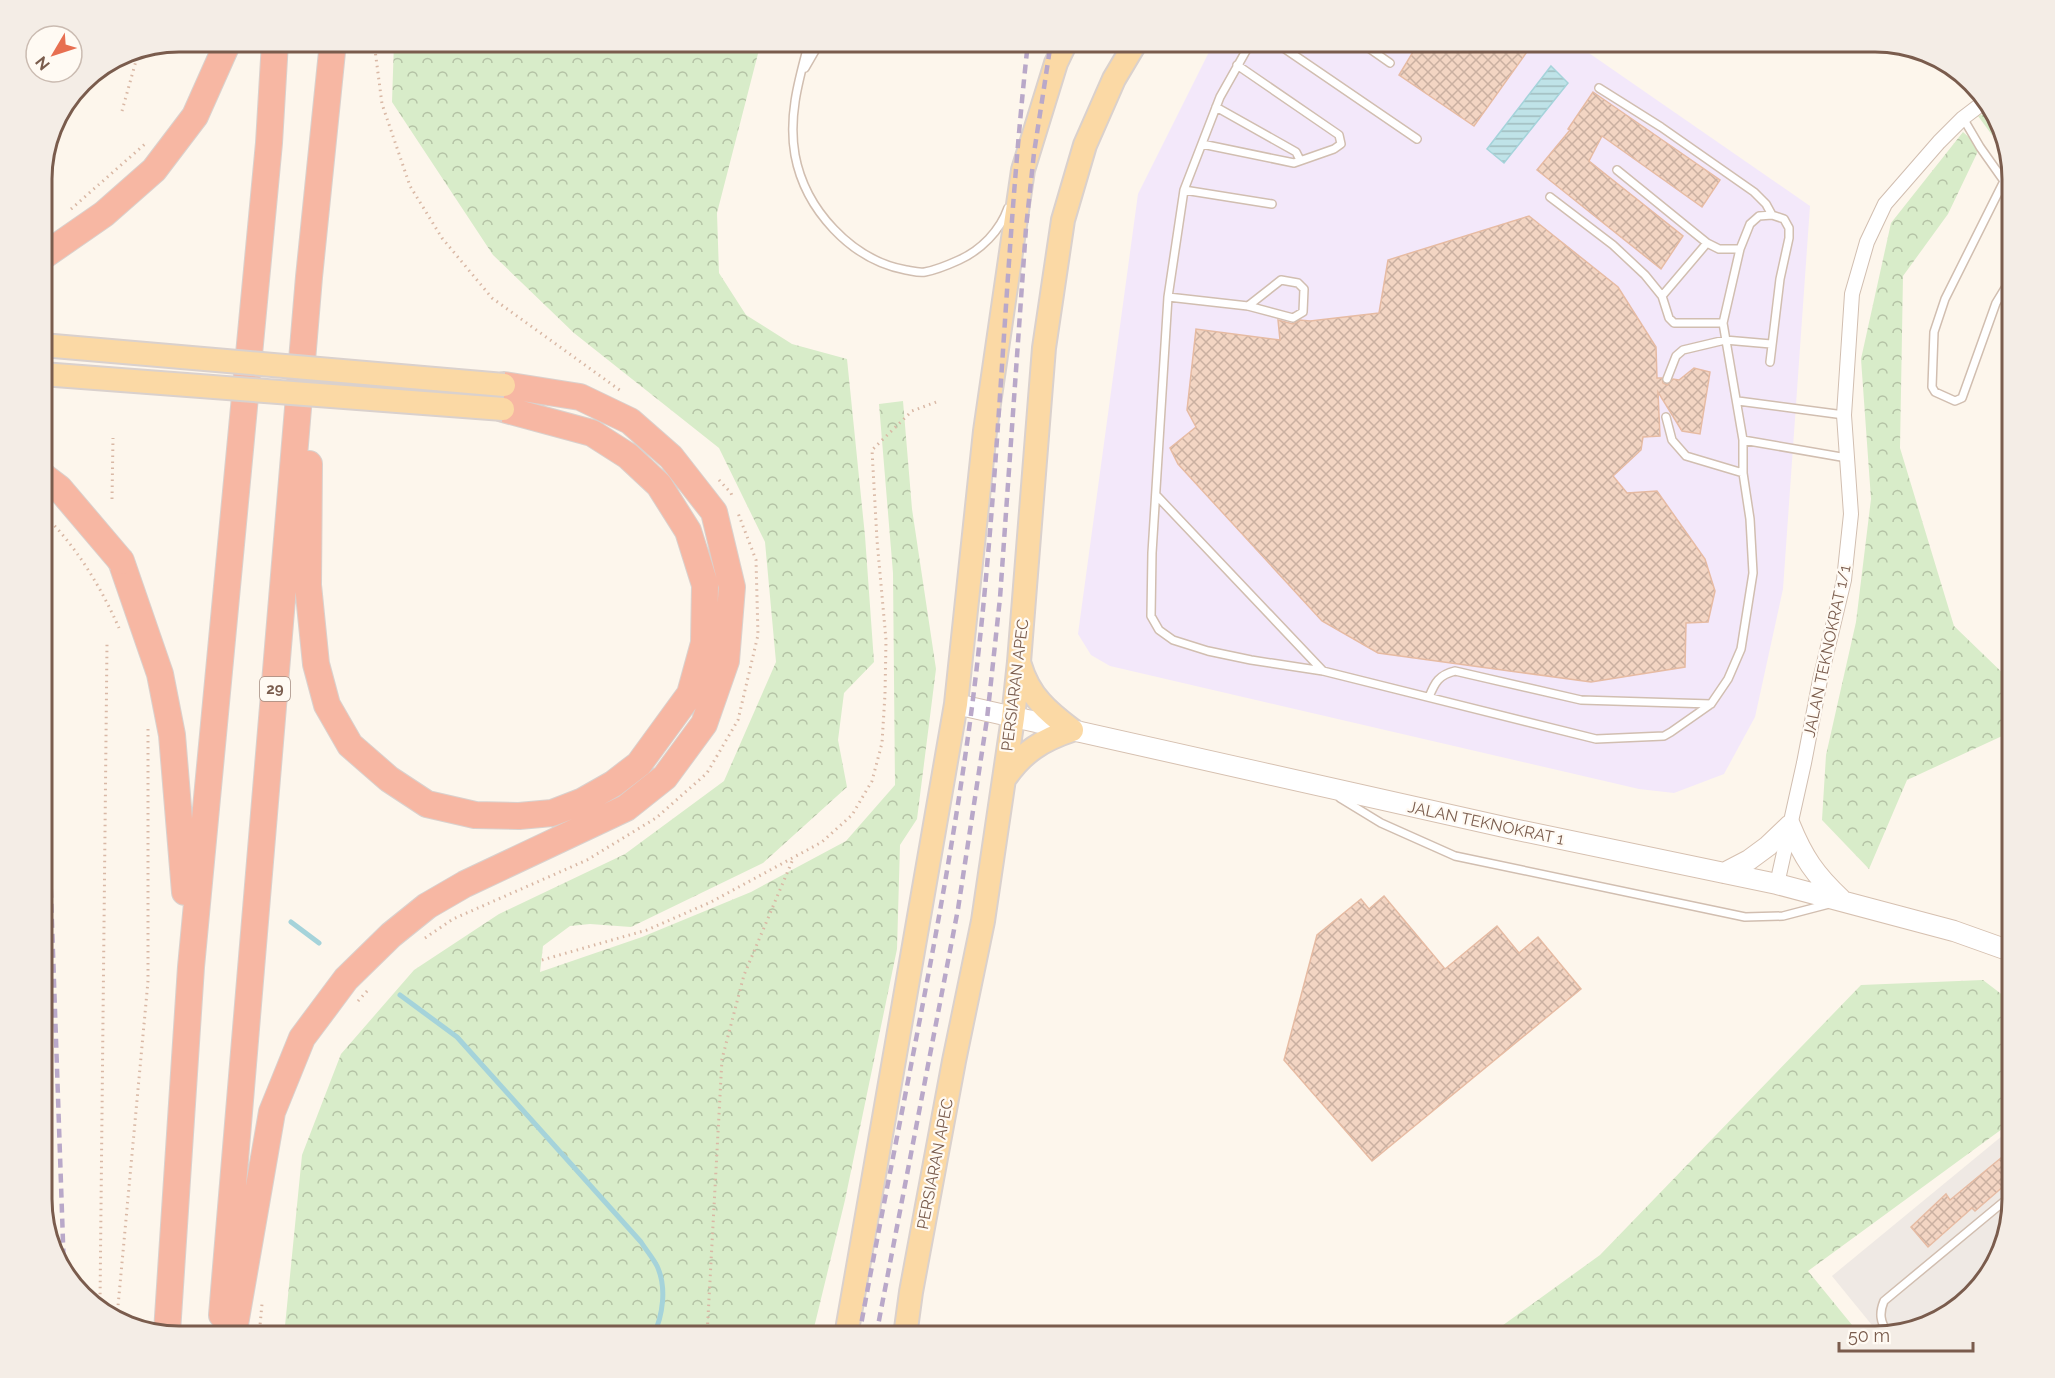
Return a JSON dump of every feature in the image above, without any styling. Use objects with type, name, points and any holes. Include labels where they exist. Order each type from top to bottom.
[{"type":"highway","points":[[53,249],[104,214],[154,170],[195,116],[224,52]]},
{"type":"highway","points":[[167,1325],[191,967],[269,143],[274,52]]},
{"type":"highway","name":"29","points":[[221,1326],[309,277],[332,52]]},
{"type":"highway","points":[[309,277],[308,585],[316,664],[327,705],[350,745],[389,779],[427,804],[475,815],[519,816],[552,813],[583,801],[613,784],[639,764],[690,694],[704,643],[705,585],[688,531],[659,485],[628,456],[591,433],[504,397]]},
{"type":"highway","points":[[235,1326],[272,1112],[302,1038],[346,979],[391,934],[427,906],[465,884],[626,808],[665,777],[704,724],[726,661],[732,587],[714,512],[671,457],[630,421],[580,397],[504,397]]},
{"type":"highway","points":[[53,484],[121,561],[160,674],[172,735],[191,967]]},
{"type":"main road","points":[[848,1326],[956,704],[985,431],[1023,170],[1061,52]]},
{"type":"main road","name":"PERSIARAN APEC","points":[[906,1326],[954,1061],[983,921],[1013,718],[1044,348],[1063,220],[1085,145],[1114,79],[1130,52]]},
{"type":"main road","points":[[53,346],[504,397]]},
{"type":"main road","points":[[53,375],[504,397]]},
{"type":"main road","points":[[1019,662],[1032,694],[1047,711],[1072,730]]},
{"type":"main road","name":"JALAN TEKNOKRAT 1","points":[[956,704],[1513,829],[1777,884],[1954,931],[2002,948]]},
{"type":"main road","points":[[1003,781],[1017,760],[1053,736],[1072,730]]},
{"type":"main road","points":[[1724,873],[1749,860],[1791,825],[1806,860],[1824,883],[1843,901]]},
{"type":"street","name":"JALAN TEKNOKRAT 1/1","points":[[1777,884],[1820,680],[1844,580],[1851,514],[1844,415],[1852,294],[1867,242],[1886,204],[1912,172],[1963,118],[1979,106]]},
{"type":"lane","points":[[806,52],[795,100],[792,132],[796,157],[806,188],[821,214],[836,232],[864,253],[892,267],[922,272],[948,265],[972,254],[991,237],[1006,215],[1023,170]]},
{"type":"lane","points":[[800,75],[814,52]]},
{"type":"lane","points":[[1245,52],[1216,108],[1184,190],[1168,297],[1152,553],[1151,616],[1159,630],[1173,640],[1208,651],[1251,660],[1323,671],[1605,740],[1664,736],[1711,704],[1728,680],[1741,649],[1753,573],[1750,519],[1743,472],[1743,440],[1723,322],[1740,249],[1753,220],[1759,216],[1772,215],[1784,219],[1789,228],[1789,238],[1780,279],[1770,362]]},
{"type":"lane","points":[[1290,52],[1417,139]]},
{"type":"lane","points":[[1374,52],[1390,63]]},
{"type":"lane","points":[[1202,144],[1294,163],[1334,149],[1341,144],[1339,135],[1237,65]]},
{"type":"lane","points":[[1599,88],[1661,127],[1754,192],[1766,204],[1772,215]]},
{"type":"lane","points":[[1216,108],[1296,152],[1299,160]]},
{"type":"lane","points":[[1963,118],[2002,178]]},
{"type":"lane","points":[[1617,170],[1707,243],[1719,249],[1740,249]]},
{"type":"lane","points":[[2002,185],[1945,299],[1934,332],[1932,387],[1935,392],[1955,401],[1962,398],[1996,303],[2002,293]]},
{"type":"lane","points":[[1184,190],[1272,204]]},
{"type":"lane","points":[[1550,197],[1613,245],[1645,275],[1662,297],[1669,318],[1674,323],[1723,322]]},
{"type":"lane","points":[[1662,297],[1707,243]]},
{"type":"lane","points":[[1168,297],[1248,306],[1293,318],[1300,316],[1303,312],[1304,289],[1298,283],[1278,280],[1248,306]]},
{"type":"lane","points":[[1667,379],[1676,356],[1683,350],[1725,340],[1771,344]]},
{"type":"lane","points":[[1738,401],[1844,415]]},
{"type":"lane","points":[[1666,417],[1672,440],[1686,456],[1743,472]]},
{"type":"lane","points":[[1743,440],[1848,458]]},
{"type":"lane","points":[[1156,496],[1323,671]]},
{"type":"lane","points":[[1429,698],[1436,681],[1444,674],[1455,671],[1581,700],[1711,704]]},
{"type":"lane","points":[[1320,786],[1381,823],[1440,849],[1467,858],[1744,917],[1783,916],[1843,901]]},
{"type":"lane","points":[[1883,1325],[1879,1312],[1884,1301],[2002,1203]]},
{"type":"path","points":[[375,52],[382,104],[410,186],[442,238],[492,298],[628,396]]},
{"type":"path","points":[[122,111],[137,60]]},
{"type":"path","points":[[65,214],[146,142]]},
{"type":"path","points":[[542,960],[647,930],[711,902],[822,842],[852,815],[872,781],[882,743],[886,640],[872,450],[912,411],[939,401]]},
{"type":"path","points":[[112,500],[113,438]]},
{"type":"path","points":[[417,943],[453,919],[587,860],[656,818],[707,773],[738,720],[758,635],[756,560],[731,493],[716,477]]},
{"type":"path","points":[[53,523],[107,601],[121,631]]},
{"type":"path","points":[[101,1298],[107,643]]},
{"type":"path","points":[[118,1309],[148,981],[147,723]]},
{"type":"path","points":[[708,1326],[722,1059],[744,975],[794,857]]},
{"type":"path","points":[[355,1006],[369,988]]},
{"type":"path","points":[[260,1326],[263,1294]]},
{"type":"shaded area","points":[[1209,52],[1587,52],[1810,206],[1783,589],[1755,717],[1724,774],[1674,793],[1639,789],[1110,666],[1091,655],[1078,634],[1138,194]]},
{"type":"shaded area","points":[[2002,1136],[2002,1207],[1996,1239],[1981,1269],[1953,1299],[1924,1316],[1908,1321],[1873,1326],[1832,1276]]},
{"type":"green space","points":[[394,52],[758,52],[717,213],[719,273],[746,315],[792,344],[847,359],[865,536],[874,662],[844,693],[838,740],[847,787],[763,863],[631,927],[590,924],[570,926],[543,946],[540,972],[642,937],[751,892],[846,841],[895,785],[893,573],[879,404],[903,401],[912,509],[936,669],[917,819],[900,845],[897,949],[845,1200],[814,1326],[285,1326],[302,1155],[341,1054],[414,970],[499,914],[625,854],[724,781],[776,662],[765,542],[719,448],[574,333],[493,255],[392,102]]},
{"type":"green space","points":[[1984,114],[1994,134],[1992,135],[1978,116]]},
{"type":"green space","points":[[1963,132],[1980,147],[1948,214],[1903,276],[1900,448],[1954,626],[2002,672],[2002,736],[1907,780],[1869,869],[1822,820],[1826,755],[1856,622],[1871,499],[1861,359],[1891,223]]},
{"type":"green space","points":[[1983,980],[2002,995],[2002,1129],[1808,1271],[1853,1326],[1502,1326],[1600,1255],[1861,985]]},
{"type":"water","points":[[1551,66],[1568,83],[1504,163],[1487,149]]},
{"type":"building","points":[[1413,52],[1527,52],[1474,126],[1399,75]]},
{"type":"building","points":[[1593,92],[1720,180],[1702,207],[1602,136],[1589,161],[1683,236],[1661,269],[1537,170],[1570,130],[1568,129]]},
{"type":"building","points":[[1529,216],[1618,287],[1656,347],[1657,378],[1662,378],[1663,383],[1667,385],[1673,379],[1679,380],[1694,368],[1710,372],[1700,434],[1682,431],[1658,392],[1660,436],[1643,437],[1641,450],[1613,476],[1627,493],[1657,491],[1705,559],[1715,591],[1708,622],[1686,623],[1685,667],[1591,682],[1378,653],[1322,621],[1178,464],[1170,448],[1196,427],[1187,410],[1196,329],[1280,340],[1278,320],[1293,324],[1300,320],[1310,321],[1379,313],[1388,260]]},
{"type":"building","points":[[1384,896],[1445,969],[1497,926],[1519,953],[1538,937],[1581,989],[1372,1161],[1284,1060],[1317,935],[1361,899],[1369,909]]},
{"type":"building","points":[[2002,1157],[2002,1188],[1975,1211],[1972,1208],[1928,1247],[1911,1227],[1946,1194],[1950,1200]]},
{"type":"waterway","points":[[291,922],[319,943]]},
{"type":"waterway","points":[[400,995],[457,1037],[641,1242],[657,1266],[662,1283],[661,1311],[657,1326]]},
{"type":"railway","points":[[861,1326],[946,876],[970,722],[988,553],[1027,52]]},
{"type":"railway","points":[[878,1326],[958,909],[987,719],[1000,598],[1026,228],[1034,153],[1049,52]]},
{"type":"railway","points":[[53,952],[63,1249]]}]
